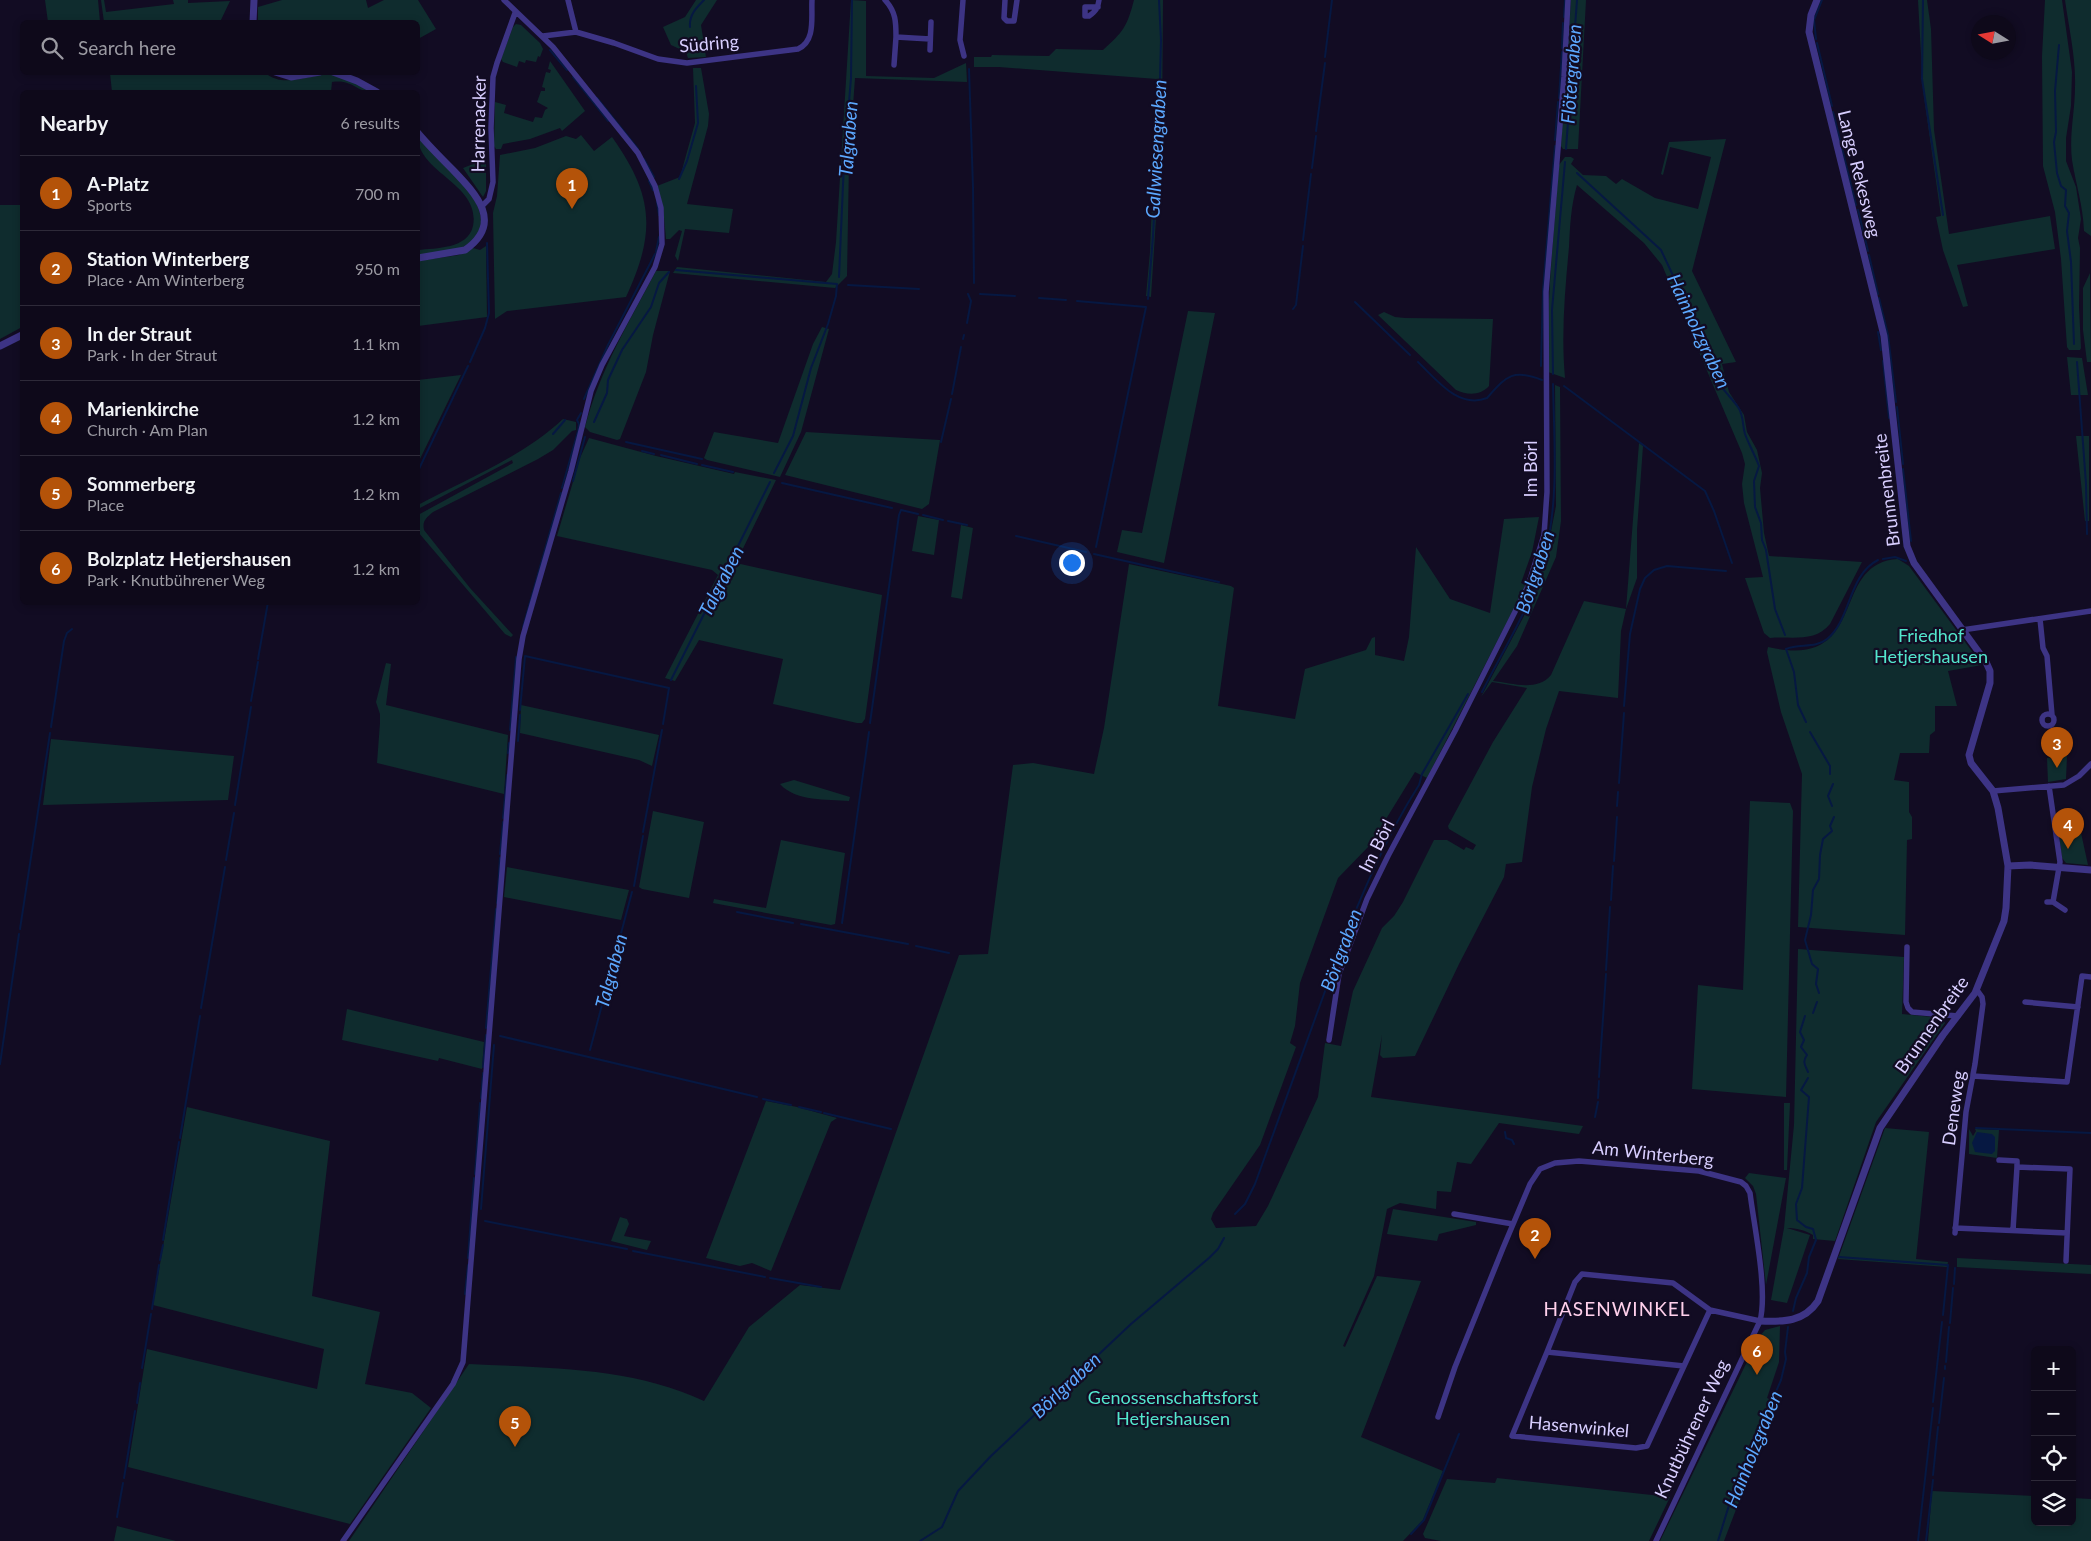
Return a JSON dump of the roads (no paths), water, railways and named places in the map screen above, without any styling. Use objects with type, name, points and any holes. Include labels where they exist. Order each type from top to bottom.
[{"type":"street","points":[[253,20],[254,0]]},
{"type":"street","points":[[343,1541],[453,1384],[463,1362],[520,650],[591,392],[602,365],[655,267],[662,244],[661,208],[655,186],[638,153],[543,36],[515,13],[504,0]]},
{"type":"street","points":[[568,0],[576,32]]},
{"type":"street","name":"Südring","points":[[543,36],[576,32],[672,62],[700,62],[746,56],[798,49],[805,46],[810,34],[812,0]]},
{"type":"street","points":[[885,0],[891,6],[895,18],[894,65]]},
{"type":"street","points":[[963,0],[960,40],[964,56]]},
{"type":"street","points":[[1005,0],[1004,18],[1007,21],[1014,21],[1017,0]]},
{"type":"street","points":[[1098,7],[1099,0]]},
{"type":"street","name":"Im Börl","points":[[1329,1040],[1339,974],[1360,914],[1388,856],[1520,606],[1542,546],[1546,520],[1547,492],[1546,292],[1564,77],[1568,0]]},
{"type":"street","name":"Lange Rekesweg","points":[[1817,0],[1811,15],[1809,32],[1884,336],[1887,356]]},
{"type":"street","name":"Harrenacker","points":[[482,206],[489,199],[492,192],[493,77],[496,63],[515,13]]},
{"type":"street","points":[[930,50],[931,22]]},
{"type":"street","points":[[896,37],[930,39]]},
{"type":"street","points":[[285,75],[292,77],[303,75]]},
{"type":"street","points":[[342,75],[357,80],[374,90]]},
{"type":"street","points":[[420,135],[470,188],[482,206],[484,224],[471,246],[455,253],[420,258]]},
{"type":"street","points":[[0,346],[20,336]]},
{"type":"street","name":"Brunnenbreite","points":[[1760,1321],[1773,1322],[1800,1318],[1808,1313],[1818,1301],[1876,1138],[1885,1118],[1977,990],[2004,921],[2006,908],[2008,866],[1998,808],[1992,791],[1971,763],[1969,755],[1988,692],[1990,671],[1986,662],[1910,556],[1887,356]]},
{"type":"street","points":[[1962,630],[2091,611]]},
{"type":"street","points":[[2040,619],[2043,648],[2047,656],[2052,715]]},
{"type":"street","points":[[1992,791],[2069,783],[2091,764]]},
{"type":"street","points":[[2050,786],[2059,867],[2050,902],[2065,910]]},
{"type":"street","points":[[2008,866],[2091,870]]},
{"type":"street","points":[[1907,947],[1906,1004],[1908,1008],[1912,1012],[1958,1016]]},
{"type":"street","points":[[1973,1076],[2067,1082],[2082,976],[2091,977]]},
{"type":"street","name":"Deneweg","points":[[1977,990],[1982,997],[1982,1004],[1973,1076],[1966,1112],[1955,1230],[2013,1230]]},
{"type":"street","points":[[2025,1002],[2078,1007]]},
{"type":"street","points":[[1999,1160],[2017,1161],[2013,1230],[2067,1233]]},
{"type":"street","name":"Am Winterberg","points":[[1438,1417],[1466,1339],[1535,1175],[1540,1169],[1555,1163],[1580,1161],[1683,1170],[1717,1175],[1741,1182],[1750,1192],[1762,1288],[1760,1321]]},
{"type":"street","points":[[2017,1167],[2070,1169],[2066,1262]]},
{"type":"street","points":[[1454,1214],[1513,1224]]},
{"type":"street","name":"Hasenwinkel","points":[[1710,1310],[1647,1446],[1636,1448],[1512,1436],[1548,1352],[1575,1282],[1582,1274],[1673,1284],[1710,1310],[1760,1321]]},
{"type":"street","name":"Knutbührener Weg","points":[[1656,1541],[1760,1321]]},
{"type":"street","points":[[1548,1352],[1684,1366]]},
{"type":"water","points":[[1977,1132],[1992,1134],[1995,1137],[1995,1151],[1992,1154],[1975,1152],[1972,1143]]},
{"type":"waterway","points":[[690,27],[692,15],[704,0]]},
{"type":"waterway","name":"Talgraben","points":[[839,277],[844,162],[851,78],[852,0]]},
{"type":"waterway","name":"Gallwiesengraben","points":[[1148,299],[1159,119],[1161,40],[1159,0]]},
{"type":"waterway","points":[[1325,57],[1332,0]]},
{"type":"waterway","points":[[1564,17],[1565,0]]},
{"type":"waterway","name":"Flötergraben","points":[[1566,149],[1577,0]]},
{"type":"waterway","points":[[1816,39],[1814,20],[1822,0]]},
{"type":"waterway","points":[[1923,0],[1922,79],[1943,215]]},
{"type":"waterway","points":[[1562,48],[1563,23]]},
{"type":"waterway","points":[[1817,43],[1832,106]]},
{"type":"waterway","points":[[2059,45],[2055,91],[2056,132],[2054,142],[2057,173],[2061,186],[2066,190],[2065,206],[2069,213],[2067,231],[2071,262],[2074,344]]},
{"type":"waterway","points":[[550,50],[567,70]]},
{"type":"waterway","points":[[1559,98],[1562,52]]},
{"type":"waterway","points":[[1316,131],[1325,63]]},
{"type":"waterway","points":[[969,69],[974,283]]},
{"type":"waterway","points":[[573,77],[608,121]]},
{"type":"waterway","points":[[679,179],[687,161],[698,123],[696,86]]},
{"type":"waterway","points":[[597,98],[638,149]]},
{"type":"waterway","points":[[1555,140],[1558,102]]},
{"type":"waterway","points":[[1833,112],[1856,205]]},
{"type":"waterway","points":[[1312,168],[1316,136]]},
{"type":"waterway","points":[[1541,366],[1543,290],[1555,146]]},
{"type":"waterway","points":[[644,159],[654,177]]},
{"type":"waterway","name":"Börlgraben","points":[[1553,374],[1552,310],[1565,162]]},
{"type":"waterway","name":"Hainholzgraben","points":[[1577,173],[1661,250],[1721,374],[1721,386],[1740,410],[1745,434],[1759,466],[1754,481],[1755,507],[1761,523],[1762,540],[1766,550],[1775,609],[1785,635]]},
{"type":"waterway","points":[[1303,240],[1311,174]]},
{"type":"waterway","points":[[649,181],[653,190]]},
{"type":"waterway","points":[[657,202],[659,215]]},
{"type":"waterway","points":[[1858,210],[1868,251]]},
{"type":"waterway","points":[[656,252],[659,237]]},
{"type":"waterway","points":[[470,362],[485,328],[489,313],[487,243]]},
{"type":"waterway","points":[[1293,309],[1296,305],[1303,246]]},
{"type":"waterway","points":[[584,399],[608,345],[655,254]]},
{"type":"waterway","points":[[1869,255],[1878,294]]},
{"type":"waterway","name":"Talgraben","points":[[676,270],[837,284],[836,296],[828,324],[811,368],[793,436],[774,473]]},
{"type":"waterway","points":[[594,422],[607,393],[608,380],[622,350],[651,307],[659,283],[669,272]]},
{"type":"waterway","points":[[848,285],[919,289]]},
{"type":"waterway","points":[[967,323],[971,301],[968,294]]},
{"type":"waterway","points":[[980,294],[1015,296]]},
{"type":"waterway","points":[[1039,298],[1066,300]]},
{"type":"waterway","points":[[1879,298],[1888,335],[1896,402]]},
{"type":"waterway","name":"Gallwiesengraben","points":[[1077,301],[1146,307],[1096,547]]},
{"type":"waterway","points":[[1355,302],[1410,355]]},
{"type":"waterway","points":[[1878,332],[1881,350]]},
{"type":"waterway","points":[[963,339],[964,335]]},
{"type":"waterway","points":[[952,394],[961,347]]},
{"type":"waterway","points":[[1883,361],[1889,418]]},
{"type":"waterway","points":[[1418,362],[1449,391],[1467,400],[1487,398],[1505,380],[1516,375],[1532,376],[1542,380]]},
{"type":"waterway","points":[[2077,362],[2086,484],[2087,534]]},
{"type":"waterway","points":[[420,467],[468,366]]},
{"type":"waterway","name":"Börlgraben","points":[[1482,692],[1527,605],[1535,587],[1546,550],[1553,509],[1554,488],[1553,384]]},
{"type":"waterway","points":[[1564,386],[1705,491],[1732,563]]},
{"type":"waterway","points":[[941,442],[951,399]]},
{"type":"waterway","points":[[1897,407],[1903,464]]},
{"type":"waterway","points":[[562,488],[578,431],[579,424],[577,420],[581,413]]},
{"type":"waterway","points":[[553,434],[565,420]]},
{"type":"waterway","points":[[573,481],[585,437]]},
{"type":"waterway","points":[[626,442],[702,459]]},
{"type":"waterway","points":[[642,451],[654,454]]},
{"type":"waterway","points":[[661,455],[697,464]]},
{"type":"waterway","points":[[702,465],[733,472]]},
{"type":"waterway","points":[[1903,469],[1911,541]]},
{"type":"waterway","name":"Talgraben","points":[[671,680],[770,482]]},
{"type":"waterway","points":[[782,483],[892,508]]},
{"type":"waterway","points":[[523,627],[561,493]]},
{"type":"waterway","points":[[870,723],[899,515],[901,510],[918,514]]},
{"type":"waterway","points":[[923,515],[943,520]]},
{"type":"waterway","points":[[948,521],[967,525]]},
{"type":"waterway","name":"Gallwiesengraben","points":[[1016,536],[1086,552]]},
{"type":"waterway","name":"Gallwiesengraben","points":[[1094,554],[1219,582]]},
{"type":"waterway","points":[[1883,559],[1895,557],[1906,561]]},
{"type":"waterway","points":[[1806,722],[1798,705],[1794,672],[1786,649],[1817,644],[1827,639],[1841,621],[1861,576],[1868,567],[1878,560]]},
{"type":"waterway","points":[[1624,706],[1630,634],[1640,589],[1645,578],[1654,570],[1667,566],[1726,571]]},
{"type":"waterway","points":[[258,659],[267,605]]},
{"type":"waterway","points":[[51,727],[64,641],[67,633],[72,629]]},
{"type":"waterway","points":[[520,710],[525,656],[669,688],[663,724]]},
{"type":"waterway","points":[[510,730],[516,657]]},
{"type":"waterway","points":[[251,701],[258,662]]},
{"type":"waterway","name":"Börlgraben","points":[[1235,1214],[1245,1204],[1255,1184],[1333,966],[1372,873],[1394,828],[1419,785],[1422,774],[1468,694]]},
{"type":"waterway","points":[[235,805],[251,707]]},
{"type":"waterway","points":[[1619,783],[1624,713]]},
{"type":"waterway","points":[[518,741],[520,715]]},
{"type":"waterway","name":"Talgraben","points":[[643,832],[662,730]]},
{"type":"waterway","points":[[842,923],[869,732]]},
{"type":"waterway","name":"Hainholzgraben","points":[[1810,732],[1830,766],[1830,774]]},
{"type":"waterway","points":[[20,929],[50,733]]},
{"type":"waterway","points":[[508,753],[509,743]]},
{"type":"waterway","points":[[503,818],[507,775]]},
{"type":"waterway","name":"Hainholzgraben","points":[[1832,806],[1828,796],[1833,784]]},
{"type":"waterway","points":[[1617,806],[1618,792]]},
{"type":"waterway","points":[[226,860],[234,813]]},
{"type":"waterway","points":[[1614,861],[1617,817]]},
{"type":"waterway","name":"Hainholzgraben","points":[[1819,993],[1816,984],[1818,969],[1812,964],[1805,940],[1811,915],[1813,890],[1819,879],[1823,839],[1832,831],[1830,826],[1834,817]]},
{"type":"waterway","points":[[500,854],[503,822]]},
{"type":"waterway","name":"Talgraben","points":[[634,886],[643,836]]},
{"type":"waterway","points":[[497,903],[500,858]]},
{"type":"waterway","points":[[1611,900],[1613,866]]},
{"type":"waterway","points":[[201,1008],[225,867]]},
{"type":"waterway","name":"Talgraben","points":[[590,1050],[632,892]]},
{"type":"waterway","points":[[1606,970],[1610,907]]},
{"type":"waterway","points":[[486,1028],[496,909]]},
{"type":"waterway","points":[[737,912],[793,923]]},
{"type":"waterway","points":[[801,924],[908,944]]},
{"type":"waterway","points":[[0,1064],[19,934]]},
{"type":"waterway","points":[[916,946],[949,953]]},
{"type":"waterway","points":[[1599,1077],[1606,974]]},
{"type":"waterway","name":"Hainholzgraben","points":[[1813,1013],[1817,1002]]},
{"type":"waterway","points":[[180,1138],[200,1016]]},
{"type":"waterway","name":"Hainholzgraben","points":[[1805,1016],[1800,1032],[1804,1040],[1801,1047],[1807,1055],[1804,1062],[1808,1072]]},
{"type":"waterway","points":[[483,1067],[486,1035]]},
{"type":"waterway","points":[[500,1036],[757,1097]]},
{"type":"waterway","points":[[481,1209],[494,1045]]},
{"type":"waterway","points":[[481,1098],[483,1073]]},
{"type":"waterway","name":"Hainholzgraben","points":[[1793,1311],[1796,1298],[1807,1273],[1809,1257],[1816,1240],[1813,1229],[1806,1227],[1797,1220],[1796,1204],[1802,1188],[1809,1097],[1801,1090],[1808,1078]]},
{"type":"waterway","points":[[1598,1098],[1599,1081]]},
{"type":"waterway","points":[[763,1099],[791,1105]]},
{"type":"waterway","points":[[1595,1117],[1598,1102]]},
{"type":"waterway","points":[[475,1174],[480,1103]]},
{"type":"waterway","points":[[799,1107],[821,1112]]},
{"type":"waterway","points":[[824,1113],[891,1129]]},
{"type":"waterway","points":[[1976,1128],[2091,1133]]},
{"type":"waterway","points":[[1505,1132],[1506,1138],[1512,1140],[1514,1144]]},
{"type":"waterway","points":[[163,1240],[179,1142]]},
{"type":"waterway","points":[[468,1258],[474,1178]]},
{"type":"waterway","points":[[485,1221],[627,1249]]},
{"type":"waterway","name":"Börlgraben","points":[[920,1541],[942,1527],[958,1491],[991,1456],[1131,1324],[1209,1258],[1218,1249],[1224,1238]]},
{"type":"waterway","points":[[160,1260],[163,1245]]},
{"type":"waterway","points":[[633,1251],[765,1277]]},
{"type":"waterway","points":[[1839,1257],[1948,1265],[1943,1315]]},
{"type":"waterway","points":[[152,1309],[159,1265]]},
{"type":"waterway","points":[[465,1294],[468,1265]]},
{"type":"waterway","points":[[1954,1284],[1955,1268]]},
{"type":"waterway","points":[[770,1278],[821,1287]]},
{"type":"waterway","points":[[1950,1323],[1953,1288]]},
{"type":"waterway","points":[[142,1368],[151,1314]]},
{"type":"waterway","points":[[1933,1402],[1942,1322]]},
{"type":"waterway","name":"Hainholzgraben","points":[[1718,1541],[1734,1489],[1781,1380],[1786,1359],[1788,1327]]},
{"type":"waterway","points":[[1946,1362],[1949,1327]]},
{"type":"waterway","points":[[1939,1423],[1944,1378]]},
{"type":"waterway","points":[[137,1403],[140,1383]]},
{"type":"waterway","points":[[1918,1541],[1933,1408]]},
{"type":"waterway","points":[[124,1478],[135,1411]]},
{"type":"waterway","points":[[1933,1475],[1938,1427]]},
{"type":"waterway","points":[[1411,1534],[1424,1520],[1459,1434]]},
{"type":"waterway","points":[[1926,1541],[1933,1480]]},
{"type":"waterway","points":[[117,1517],[123,1483]]},
{"type":"place","name":"A-Platz","points":[[572,209]]},
{"type":"place","name":"In der Straut","points":[[2057,768]]},
{"type":"place","name":"Marienkirche","points":[[2068,849]]},
{"type":"place","name":"Station Winterberg","points":[[1535,1259]]},
{"type":"place","name":"Bolzplatz Hetjershausen","points":[[1757,1375]]},
{"type":"place","name":"Sommerberg","points":[[515,1447]]},
{"type":"district","name":"HASENWINKEL","points":[[1617,1309]]},
{"type":"park label","name":"Friedhof Hetjershausen","points":[[1931,646]]},
{"type":"park label","name":"Genossenschaftsforst Hetjershausen","points":[[1173,1408]]}]
